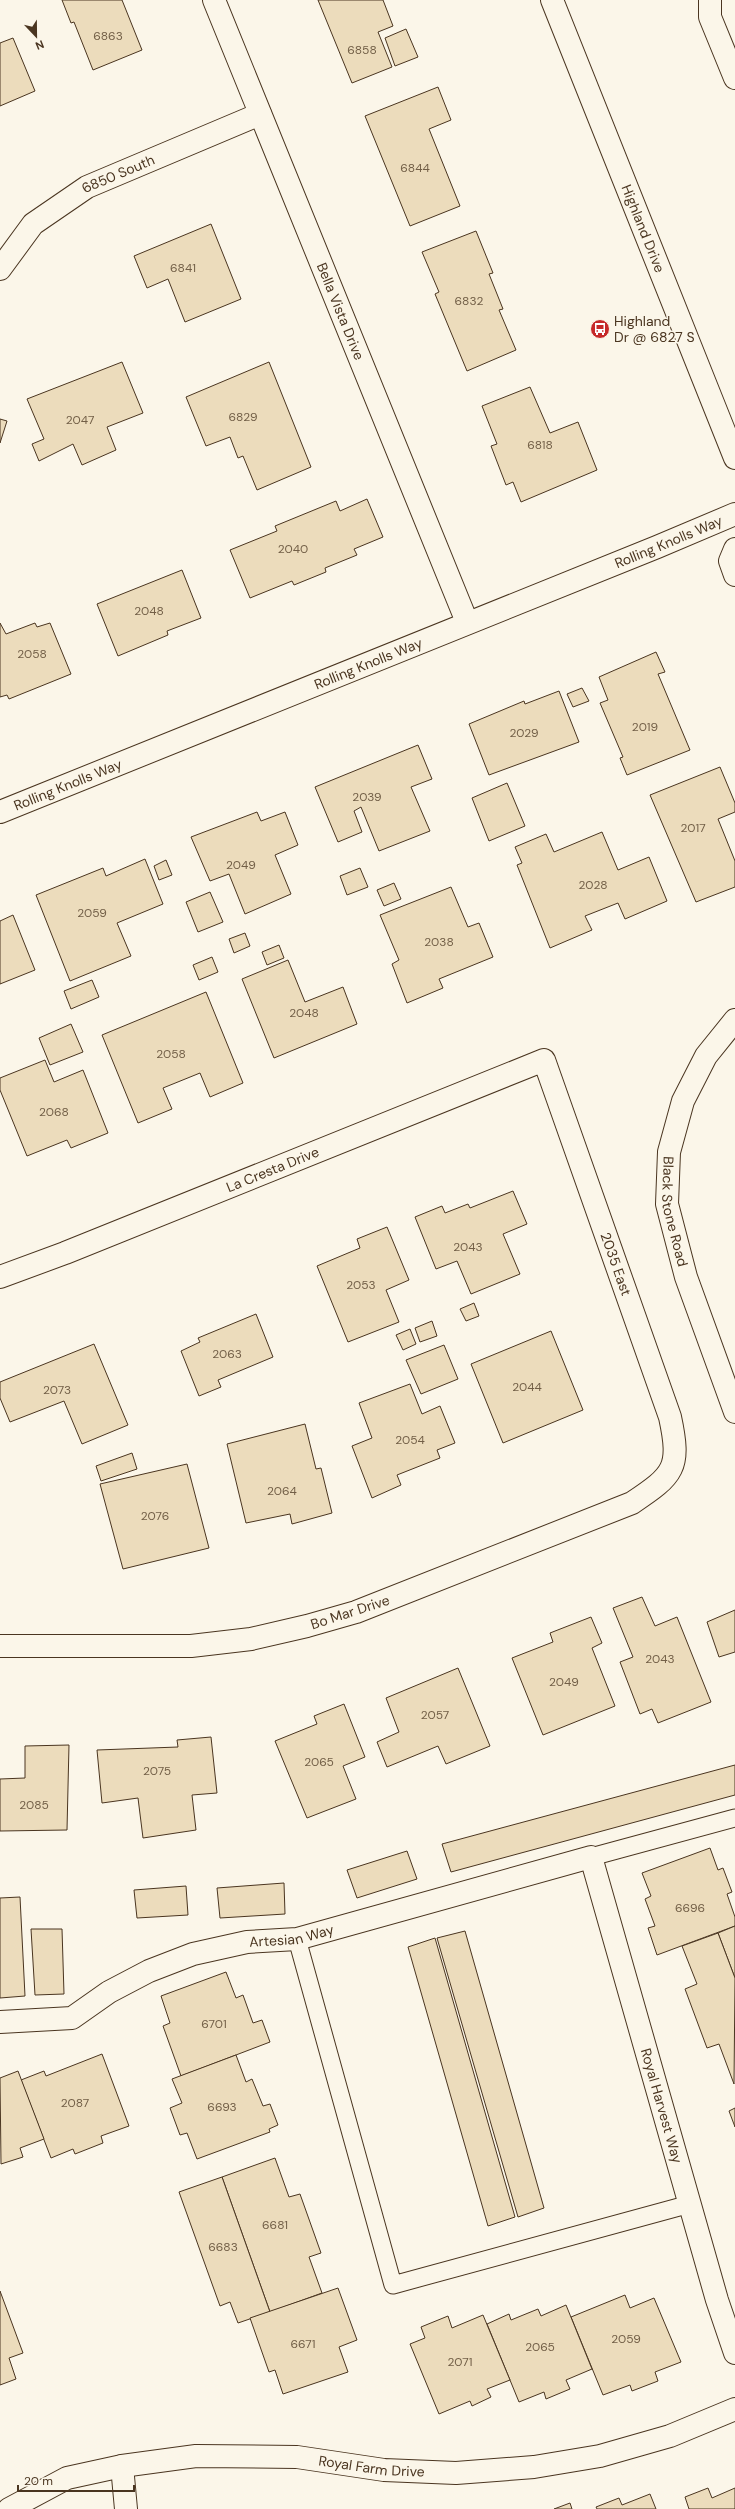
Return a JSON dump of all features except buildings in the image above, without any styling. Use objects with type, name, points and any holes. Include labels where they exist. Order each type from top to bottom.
[{"type":"street","name":"Bella Vista Drive","points":[[214,0],[467,622]]},
{"type":"street","name":"Highland Drive","points":[[552,0],[735,458]]},
{"type":"street","points":[[710,0],[710,16],[735,78]]},
{"type":"street","name":"6850 South","points":[[0,269],[34,224],[87,187],[260,114]]},
{"type":"street","name":"Rolling Knolls Way","points":[[0,812],[467,622],[657,547],[735,514]]},
{"type":"street","points":[[735,549],[730,561],[735,575]]},
{"type":"street","name":"Black Stone Road","points":[[735,1020],[706,1056],[683,1101],[669,1152],[667,1204],[686,1277],[735,1412]]},
{"type":"street","name":"La Cresta Drive","points":[[0,1277],[65,1253],[544,1060]]},
{"type":"street","name":"2035 East","points":[[544,1060],[670,1418],[676,1447],[671,1470]]},
{"type":"street","name":"Bo Mar Drive","points":[[0,1646],[192,1646],[251,1639],[307,1626],[356,1612],[632,1503],[655,1488],[671,1470]]},
{"type":"street","name":"Artesian Way","points":[[0,2022],[72,2018],[109,1992],[149,1971],[193,1954],[247,1942],[297,1939],[591,1857]]},
{"type":"street","name":"Royal Harvest Way","points":[[591,1857],[717,2300],[735,2353]]},
{"type":"street","name":"Royal Farm Drive","points":[[9,2509],[67,2478],[122,2466],[196,2456],[297,2457],[384,2470],[456,2473],[534,2467],[600,2456],[670,2436],[735,2408]]},
{"type":"street","points":[[122,2466],[126,2509]]},
{"type":"lane","points":[[591,1857],[735,1818]]},
{"type":"lane","points":[[297,1939],[393,2285],[690,2204]]},
{"type":"place","name":"Highland Dr @ 6827 S","points":[[600,329]]}]
